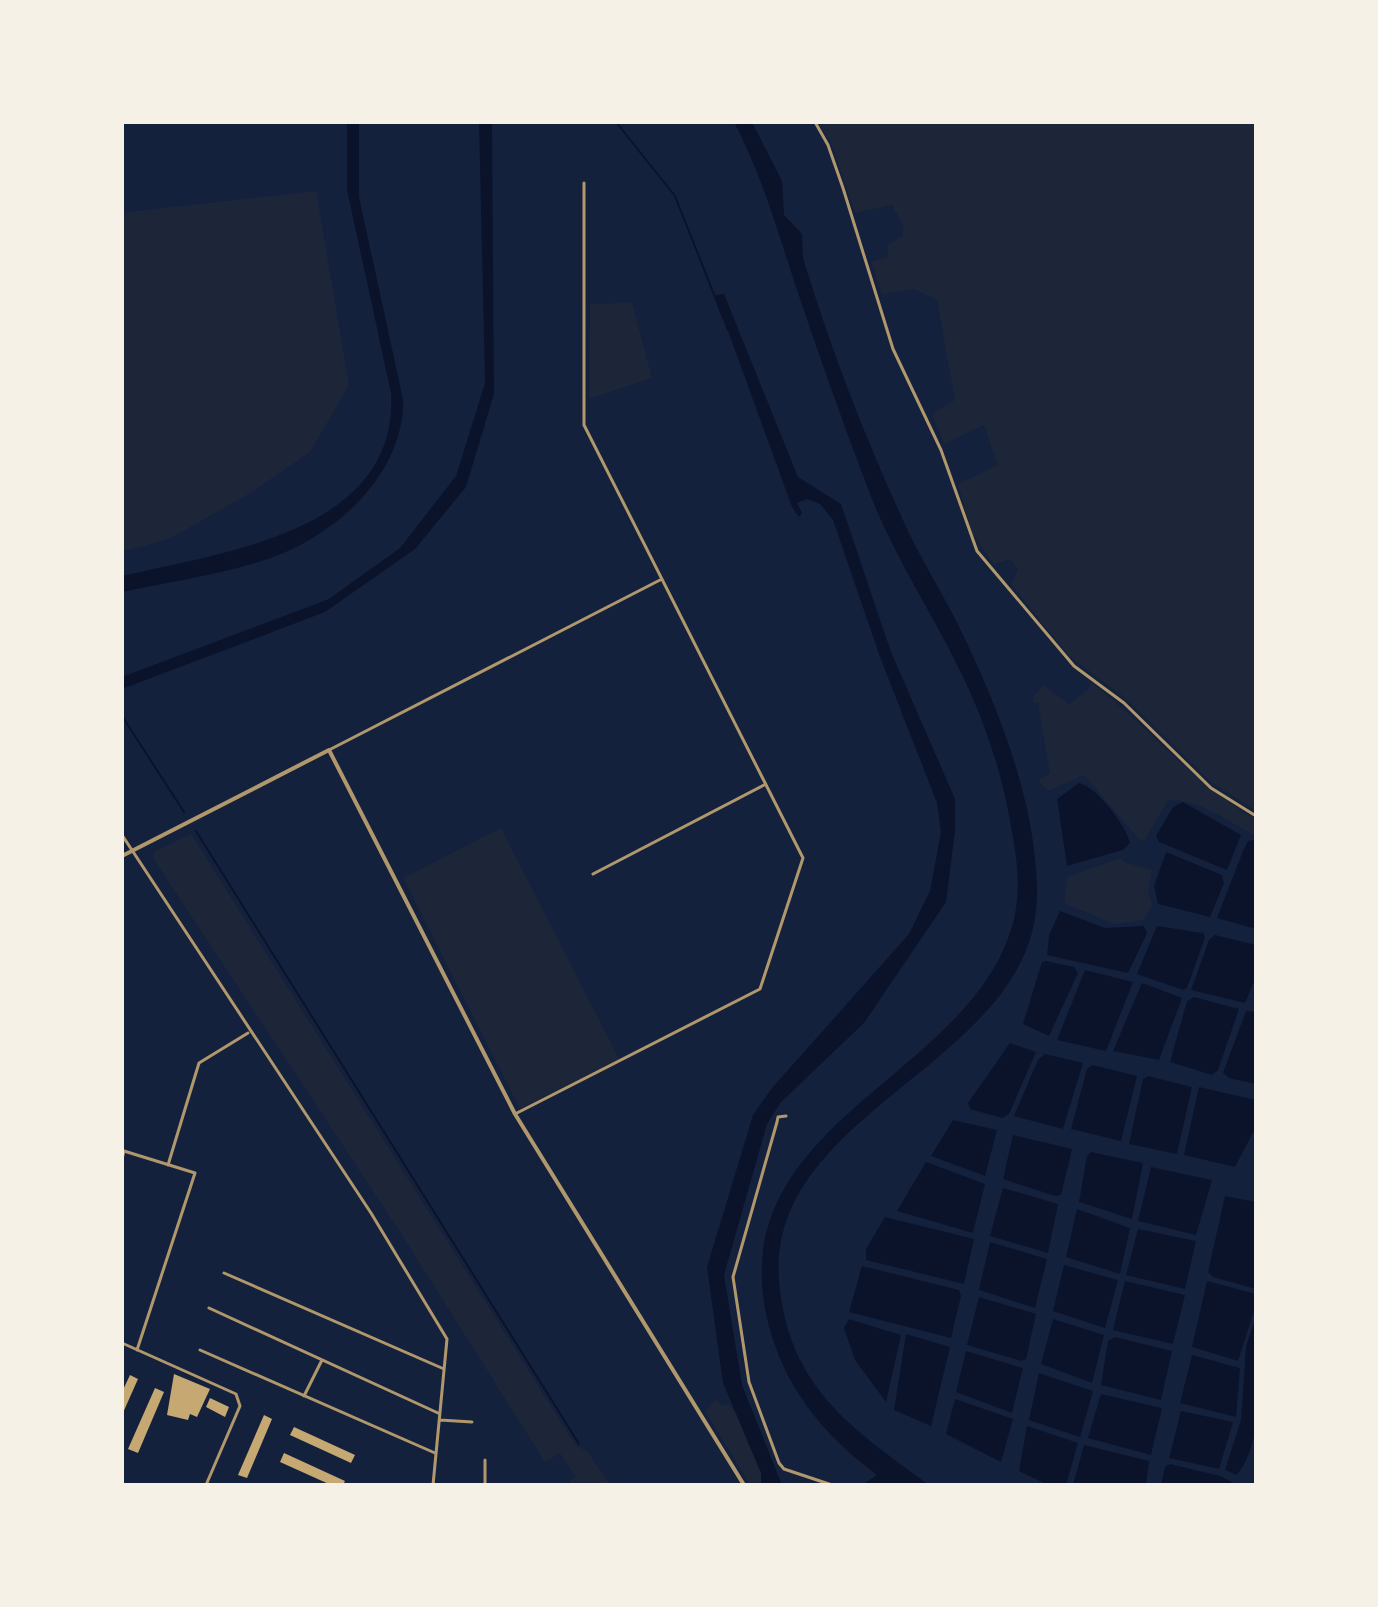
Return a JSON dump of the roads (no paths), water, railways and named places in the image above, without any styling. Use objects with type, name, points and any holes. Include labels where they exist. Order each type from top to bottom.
[{"type":"street","points":[[815,122],[828,145],[843,188],[893,349],[941,450],[977,551],[1074,666],[1124,703],[1211,788],[1256,816]]},
{"type":"street","points":[[515,1114],[760,989],[803,858],[584,425],[584,183]]},
{"type":"street","points":[[122,856],[661,579]]},
{"type":"street","points":[[329,750],[515,1114],[744,1485]]},
{"type":"street","points":[[593,874],[765,785]]},
{"type":"street","points":[[122,835],[371,1213],[447,1339],[433,1485]]},
{"type":"street","points":[[168,1165],[199,1063],[249,1032]]},
{"type":"street","points":[[786,1116],[778,1117],[733,1277],[749,1382],[779,1463],[784,1469],[832,1485]]},
{"type":"street","points":[[122,1159],[124,1151],[195,1173],[137,1350]]},
{"type":"street","points":[[224,1273],[444,1369]]},
{"type":"street","points":[[209,1308],[440,1414]]},
{"type":"street","points":[[122,1343],[236,1394],[240,1406],[206,1485]]},
{"type":"street","points":[[200,1350],[436,1454]]},
{"type":"street","points":[[304,1396],[322,1360]]},
{"type":"street","points":[[439,1420],[472,1422]]},
{"type":"street","points":[[485,1460],[485,1485]]},
{"type":"waterway","points":[[616,122],[675,196],[728,330]]},
{"type":"waterway","points":[[122,716],[184,812]]},
{"type":"waterway","points":[[196,831],[579,1444]]}]
